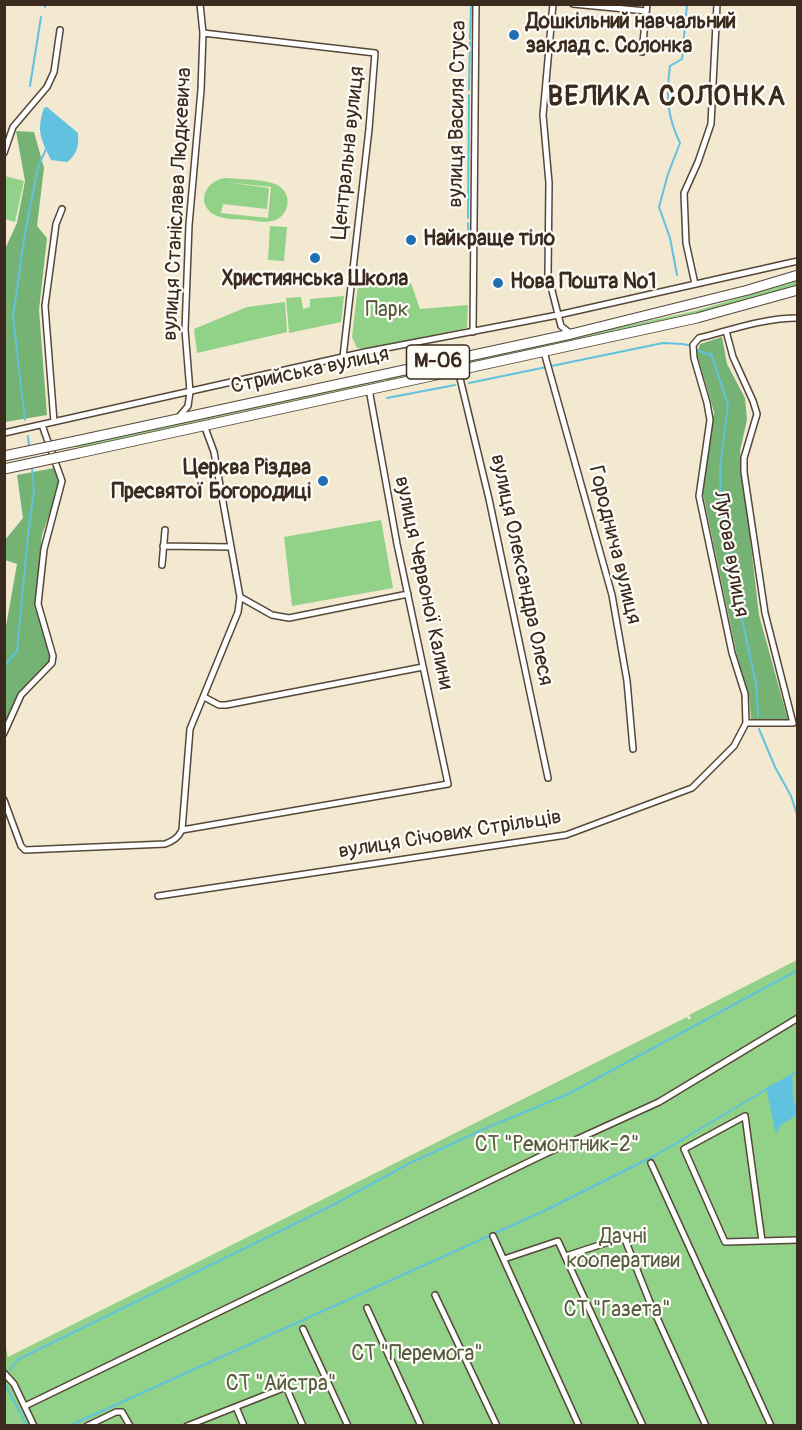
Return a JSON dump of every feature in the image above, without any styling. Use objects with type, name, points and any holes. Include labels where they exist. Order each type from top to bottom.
[{"type":"highway","name":"Стрийська вулиця","points":[[4,456],[571,334],[748,290],[798,275]]},
{"type":"highway","name":"Стрийська вулиця","points":[[4,469],[696,318],[798,290]]},
{"type":"street","name":"вулиця Станіслава Людкевича","points":[[188,406],[190,392],[185,330],[189,225],[201,90],[200,4]]},
{"type":"street","name":"вулиця Василя Стуса","points":[[472,332],[476,4]]},
{"type":"street","points":[[553,4],[543,115],[549,183],[548,275],[562,329],[571,334]]},
{"type":"street","points":[[573,4],[647,8],[642,52]]},
{"type":"street","points":[[694,284],[686,243],[684,193],[711,124],[717,4]]},
{"type":"street","points":[[4,153],[13,127],[47,87],[54,72],[60,30]]},
{"type":"street","name":"Центральна вулиця","points":[[202,33],[375,53],[369,129],[343,357]]},
{"type":"street","points":[[54,422],[45,306],[56,224],[62,208]]},
{"type":"street","points":[[4,433],[343,357],[559,318],[798,261]]},
{"type":"street","points":[[549,339],[557,331],[559,318]]},
{"type":"street","name":"Лугова вулиця","points":[[726,331],[733,357],[757,414],[744,458],[744,472],[765,613],[795,723],[746,723],[745,694],[732,653],[699,496],[710,420],[694,358],[693,345],[699,339],[726,331],[760,321],[798,318]]},
{"type":"street","name":"Городнича вулиця","points":[[544,352],[612,595],[627,681],[633,749]]},
{"type":"street","name":"вулиця Олександра Олеся","points":[[458,370],[489,499],[548,778]]},
{"type":"street","name":"вулиця Червоної Калини","points":[[182,830],[448,784],[408,594],[369,389]]},
{"type":"street","points":[[178,418],[188,406],[195,412],[204,413]]},
{"type":"street","points":[[4,733],[21,695],[52,663],[53,656],[38,604],[44,549],[62,481],[42,425]]},
{"type":"street","points":[[4,800],[21,846],[25,850],[165,844],[172,842],[182,830],[190,729],[238,612],[240,597],[214,452],[204,425]]},
{"type":"street","points":[[162,564],[165,530]]},
{"type":"street","points":[[163,546],[231,547]]},
{"type":"street","points":[[240,597],[272,615],[289,618],[408,594]]},
{"type":"street","points":[[204,697],[219,705],[225,705],[423,667]]},
{"type":"street","name":"вулиця Січових Стрільців","points":[[158,896],[566,835],[692,788],[734,746],[746,723]]},
{"type":"street","points":[[25,1406],[547,1153],[659,1102],[798,1018]]},
{"type":"street","points":[[762,1241],[745,1116],[684,1149],[725,1242],[762,1241],[798,1240]]},
{"type":"street","points":[[651,1163],[771,1425]]},
{"type":"street","points":[[493,1236],[579,1425]]},
{"type":"street","points":[[566,1256],[624,1237],[649,1300],[705,1425]]},
{"type":"street","points":[[504,1259],[558,1241],[643,1425]]},
{"type":"street","points":[[435,1295],[497,1425]]},
{"type":"street","points":[[367,1308],[421,1425]]},
{"type":"street","points":[[303,1329],[348,1425]]},
{"type":"street","points":[[4,1373],[14,1383],[34,1425]]},
{"type":"street","points":[[187,1425],[286,1387],[303,1425]]},
{"type":"street","points":[[236,1407],[244,1425]]},
{"type":"street","points":[[87,1425],[116,1412],[122,1412],[130,1425]]},
{"type":"green space","points":[[16,131],[34,132],[44,168],[37,226],[47,238],[39,310],[47,415],[5,422],[5,249],[17,223],[25,181]]},
{"type":"green space","points":[[5,176],[24,181],[15,222],[5,219]]},
{"type":"green space","points":[[225,178],[253,180],[279,186],[284,190],[288,201],[285,211],[278,219],[266,222],[217,216],[208,209],[204,198],[209,187]],"holes":[[[225,182],[271,187],[268,218],[221,213],[223,204],[267,209],[269,188]]]},
{"type":"green space","points":[[270,226],[287,227],[284,261],[268,260]]},
{"type":"green space","name":"Парк","points":[[359,276],[411,283],[420,309],[468,305],[467,328],[365,349],[357,348],[352,337]]},
{"type":"green space","points":[[797,281],[797,286],[696,314],[387,381],[387,377],[695,311]]},
{"type":"green space","points":[[344,296],[341,322],[289,333],[286,298],[301,297],[303,309],[310,307],[310,299]]},
{"type":"green space","points":[[285,302],[287,332],[197,353],[194,329],[247,307]]},
{"type":"green space","points":[[722,337],[727,364],[745,398],[747,420],[740,451],[759,615],[788,720],[751,719],[749,695],[737,656],[703,494],[714,412],[697,354],[700,344]]},
{"type":"green space","points":[[382,379],[383,381],[78,448],[77,445]]},
{"type":"green space","points":[[54,468],[60,483],[42,535],[35,608],[49,647],[50,661],[21,690],[5,727],[5,632],[17,564],[5,560],[5,540],[23,518],[17,475]]},
{"type":"green space","points":[[381,520],[393,588],[292,606],[284,537]]},
{"type":"green space","name":"Дачні кооперативи","points":[[797,960],[797,1425],[5,1425],[4,1339],[8,1357],[687,1017],[689,1020],[691,1018],[689,1015]]},
{"type":"water","points":[[47,107],[78,133],[77,149],[67,162],[51,160],[42,140],[40,123],[44,108]]},
{"type":"water","points":[[792,1074],[793,1096],[797,1109],[795,1116],[781,1125],[776,1134],[766,1088]]},
{"type":"waterway","points":[[470,39],[471,4]]},
{"type":"waterway","points":[[677,275],[670,238],[659,207],[680,143],[670,115],[668,87],[670,66],[682,59],[687,4]]},
{"type":"waterway","points":[[30,86],[41,17]]},
{"type":"waterway","points":[[469,90],[470,42]]},
{"type":"waterway","points":[[468,218],[469,95]]},
{"type":"waterway","points":[[25,420],[13,317],[24,239],[38,167],[46,149]]},
{"type":"waterway","points":[[468,223],[469,246]]},
{"type":"waterway","points":[[469,383],[663,343],[691,346]]},
{"type":"waterway","points":[[695,349],[712,356]]},
{"type":"waterway","points":[[711,353],[728,405],[720,469],[722,525],[756,684],[758,716]]},
{"type":"waterway","points":[[387,398],[455,385]]},
{"type":"waterway","points":[[28,436],[29,447]]},
{"type":"waterway","points":[[4,666],[17,651],[34,490],[32,467]]},
{"type":"waterway","points":[[759,729],[775,767],[791,796],[798,818]]},
{"type":"waterway","points":[[10,1370],[17,1360],[333,1205],[410,1163],[568,1094],[798,970]]},
{"type":"waterway","points":[[790,1076],[798,1071]]},
{"type":"waterway","points":[[69,1426],[546,1210],[658,1154],[767,1089]]},
{"type":"waterway","points":[[4,1382],[27,1426]]},
{"type":"place","name":"Дошкільний навчальний заклад с. Солонка","points":[[514,35]]},
{"type":"place","name":"Найкраще тіло","points":[[411,240]]},
{"type":"place","name":"Християнська Школа","points":[[315,258]]},
{"type":"place","name":"Нова Пошта №1","points":[[498,283]]},
{"type":"place","name":"Церква Різдва Пресвятої Богородиці","points":[[323,481]]},
{"type":"district","name":"ВЕЛИКА СОЛОНКА","points":[[667,98]]},
{"type":"park label","name":"СТ \"Ремонтник-2\"","points":[[557,1146]]},
{"type":"park label","name":"СТ \"Газета\"","points":[[617,1311]]},
{"type":"park label","name":"СТ \"Перемога\"","points":[[417,1355]]},
{"type":"park label","name":"СТ \"Айстра\"","points":[[281,1385]]}]
